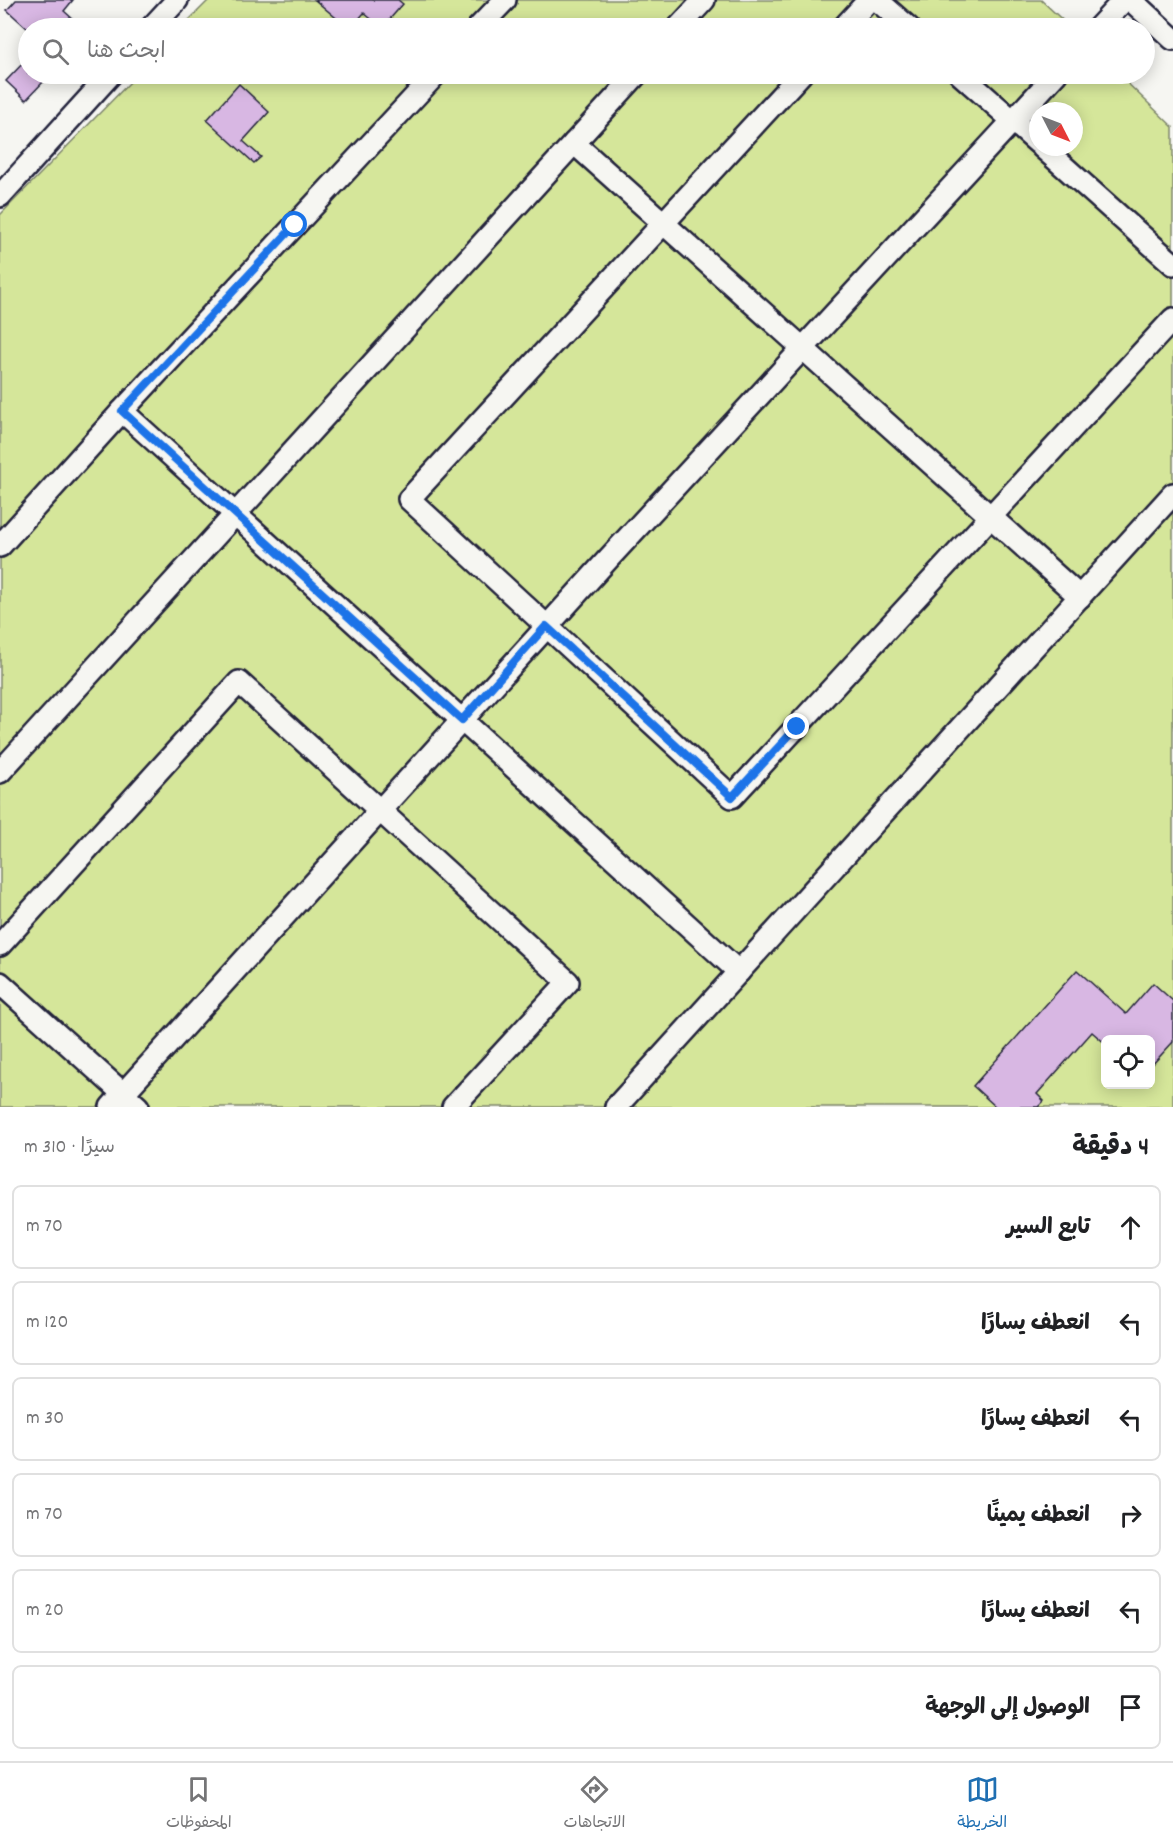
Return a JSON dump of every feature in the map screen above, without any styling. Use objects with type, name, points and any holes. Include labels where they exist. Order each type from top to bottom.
[{"type":"street","points":[[160,18],[177,0]]},
{"type":"street","points":[[687,18],[704,0]]},
{"type":"street","points":[[852,18],[869,0]]},
{"type":"street","points":[[877,0],[898,18]]},
{"type":"street","points":[[1107,18],[1124,0]]},
{"type":"street","points":[[1131,0],[1150,18]]},
{"type":"street","points":[[1155,22],[1173,39]]},
{"type":"street","points":[[0,196],[102,84]]},
{"type":"street","points":[[0,546],[122,411],[427,84]]},
{"type":"street","points":[[0,772],[628,84]]},
{"type":"street","points":[[792,84],[409,499],[732,797],[1173,319]]},
{"type":"street","points":[[971,84],[1029,135]]},
{"type":"street","points":[[0,983],[124,1102],[380,810],[546,626],[1047,84]]},
{"type":"street","points":[[574,143],[1080,597]]},
{"type":"street","points":[[1052,156],[1173,264]]},
{"type":"street","points":[[122,411],[739,972]]},
{"type":"street","points":[[616,1107],[1173,494]]},
{"type":"street","points":[[0,945],[239,682],[568,982],[453,1107]]},
{"type":"green space","points":[[209,0],[1041,0],[1060,18],[191,18]]},
{"type":"green space","points":[[128,84],[1128,84],[1173,127],[1173,1107],[0,1107],[0,215]]},
{"type":"building","points":[[16,0],[73,0],[64,11],[72,18],[18,18],[18,20],[7,10]]},
{"type":"building","points":[[315,0],[398,0],[403,4],[391,18],[370,18],[364,13],[360,18],[336,18]]},
{"type":"building","points":[[18,68],[18,84],[41,84],[26,100],[6,81]]},
{"type":"building","points":[[239,84],[269,112],[243,141],[261,157],[254,163],[207,120]]},
{"type":"building","points":[[1077,970],[1126,1014],[1153,983],[1173,1001],[1173,1042],[1155,1062],[1155,1035],[1101,1035],[1101,1040],[1092,1032],[1037,1094],[1044,1101],[1038,1107],[996,1107],[973,1086]]},
{"type":"route","points":[[295,225],[122,411],[462,720],[546,626],[732,797],[797,727]]}]
